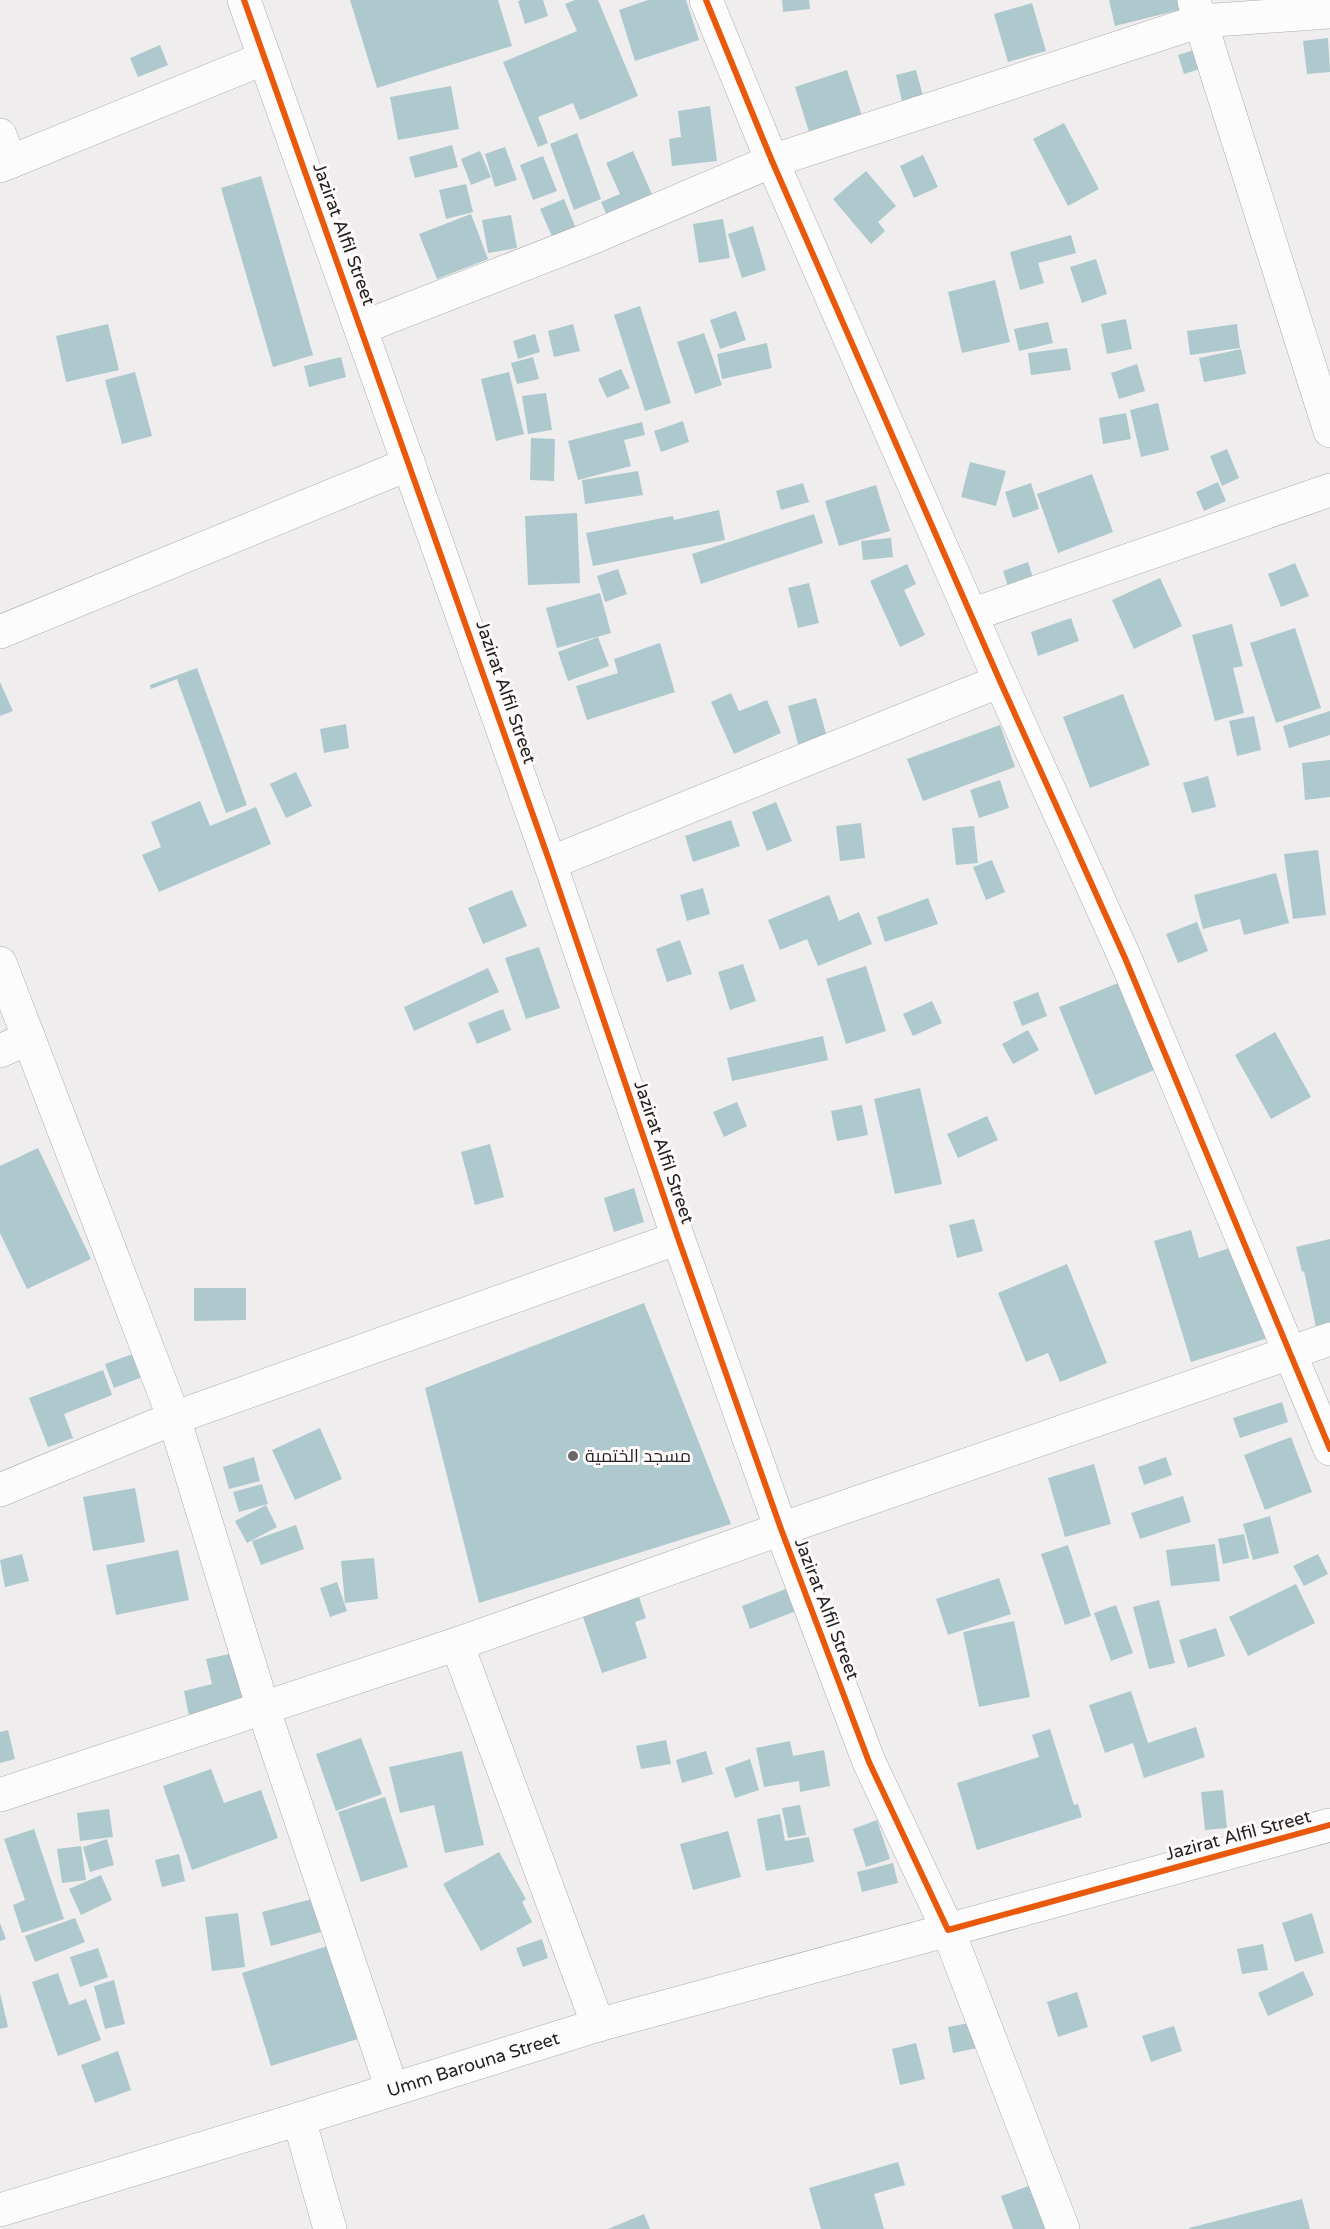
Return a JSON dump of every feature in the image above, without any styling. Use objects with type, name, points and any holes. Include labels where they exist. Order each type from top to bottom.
[{"type":"street","name":"Jazirat Alfil Street","points":[[244,0],[550,862],[678,1238],[781,1529],[869,1762],[948,1930],[1330,1826]]},
{"type":"street","points":[[706,0],[772,161],[1000,681],[1125,958],[1330,1449]]},
{"type":"street","points":[[1197,11],[1330,431]]},
{"type":"street","points":[[361,328],[589,239],[772,161],[1197,11],[1330,12]]},
{"type":"street","points":[[3,154],[265,58]]},
{"type":"street","points":[[0,632],[409,464]]},
{"type":"street","points":[[971,615],[1330,490]]},
{"type":"street","points":[[550,862],[1000,681]]},
{"type":"street","points":[[0,963],[14,1044],[174,1418],[263,1708],[392,2089]]},
{"type":"street","points":[[1,1486],[174,1418],[678,1238]]},
{"type":"street","points":[[0,1795],[458,1644],[781,1529],[1330,1339]]},
{"type":"street","points":[[458,1644],[598,2025]]},
{"type":"street","points":[[948,1930],[1063,2229]]},
{"type":"street","name":"Umm Barouna Street","points":[[0,2210],[299,2120],[598,2025],[948,1930]]},
{"type":"street","points":[[299,2120],[330,2229]]},
{"type":"building","points":[[350,0],[498,0],[512,46],[377,88]]},
{"type":"building","points":[[543,0],[548,16],[525,24],[518,1]]},
{"type":"building","points":[[575,0],[598,0],[638,96],[580,120],[573,103],[538,117],[548,143],[538,147],[503,62],[577,31],[565,4]]},
{"type":"building","points":[[648,0],[686,0],[699,40],[635,61],[619,10]]},
{"type":"building","points":[[782,0],[809,0],[810,9],[783,12]]},
{"type":"building","points":[[1109,0],[1185,0],[1187,8],[1115,26]]},
{"type":"building","points":[[1032,3],[1046,51],[1008,62],[994,14]]},
{"type":"building","points":[[1328,38],[1330,72],[1307,74],[1303,41]]},
{"type":"building","points":[[160,45],[168,65],[138,77],[130,58]]},
{"type":"building","points":[[1203,47],[1209,66],[1184,74],[1178,55]]},
{"type":"building","points":[[847,70],[863,119],[810,135],[795,87]]},
{"type":"building","points":[[916,70],[923,96],[902,101],[896,75]]},
{"type":"building","points":[[451,86],[459,129],[398,140],[390,97]]},
{"type":"building","points":[[710,106],[717,161],[672,166],[669,139],[681,137],[678,111]]},
{"type":"building","points":[[1064,123],[1099,189],[1068,206],[1033,139]]},
{"type":"building","points":[[577,133],[601,199],[574,210],[550,144]]},
{"type":"building","points":[[452,145],[458,167],[415,178],[409,157]]},
{"type":"building","points":[[505,147],[517,180],[495,187],[485,154]]},
{"type":"building","points":[[480,151],[491,177],[471,185],[461,159]]},
{"type":"building","points":[[633,151],[654,199],[609,220],[601,202],[620,194],[606,163]]},
{"type":"building","points":[[923,155],[938,187],[914,198],[900,166]]},
{"type":"building","points":[[543,156],[557,191],[533,200],[520,165]]},
{"type":"building","points":[[866,171],[896,206],[878,222],[885,231],[871,244],[833,199]]},
{"type":"building","points":[[261,176],[313,355],[273,367],[221,188]]},
{"type":"building","points":[[466,184],[473,212],[446,219],[439,190]]},
{"type":"building","points":[[564,199],[577,231],[554,241],[540,209]]},
{"type":"building","points":[[471,214],[488,259],[437,279],[419,234]]},
{"type":"building","points":[[511,215],[517,248],[488,253],[482,220]]},
{"type":"building","points":[[723,219],[730,258],[699,263],[693,224]]},
{"type":"building","points":[[753,226],[766,270],[742,278],[728,234]]},
{"type":"building","points":[[1071,235],[1076,253],[1038,263],[1044,283],[1020,290],[1010,252]]},
{"type":"building","points":[[1096,259],[1107,294],[1082,303],[1070,267]]},
{"type":"building","points":[[995,280],[1010,342],[962,353],[948,292]]},
{"type":"building","points":[[640,306],[671,403],[645,411],[614,315]]},
{"type":"building","points":[[736,311],[746,340],[720,349],[710,320]]},
{"type":"building","points":[[1126,319],[1132,349],[1107,354],[1101,324]]},
{"type":"building","points":[[1048,322],[1053,343],[1019,351],[1014,329]]},
{"type":"building","points":[[108,324],[119,370],[66,382],[56,336]]},
{"type":"building","points":[[573,324],[580,351],[554,357],[548,331]]},
{"type":"building","points":[[1237,324],[1240,348],[1190,355],[1187,331]]},
{"type":"building","points":[[704,333],[722,385],[695,394],[677,342]]},
{"type":"building","points":[[535,334],[540,352],[518,359],[513,341]]},
{"type":"building","points":[[767,343],[772,368],[722,379],[717,354]]},
{"type":"building","points":[[1067,348],[1071,370],[1031,375],[1028,353]]},
{"type":"building","points":[[1241,349],[1246,374],[1204,382],[1199,358]]},
{"type":"building","points":[[341,357],[346,377],[309,387],[304,366]]},
{"type":"building","points":[[533,357],[539,379],[517,384],[511,363]]},
{"type":"building","points":[[1137,364],[1145,391],[1119,399],[1111,373]]},
{"type":"building","points":[[621,369],[630,388],[607,398],[598,379]]},
{"type":"building","points":[[135,372],[152,436],[122,444],[105,380]]},
{"type":"building","points":[[509,372],[524,434],[496,441],[481,379]]},
{"type":"building","points":[[546,393],[552,430],[528,434],[522,396]]},
{"type":"building","points":[[1158,403],[1169,450],[1141,457],[1130,410]]},
{"type":"building","points":[[1126,413],[1131,439],[1103,444],[1099,418]]},
{"type":"building","points":[[683,421],[689,442],[661,452],[654,431]]},
{"type":"building","points":[[642,422],[645,435],[624,440],[631,466],[578,480],[568,441]]},
{"type":"building","points":[[531,438],[555,439],[554,481],[530,480]]},
{"type":"building","points":[[1227,449],[1239,478],[1222,486],[1210,456]]},
{"type":"building","points":[[970,462],[1006,471],[996,506],[961,497]]},
{"type":"building","points":[[638,471],[643,495],[585,504],[582,480]]},
{"type":"building","points":[[1092,474],[1113,532],[1058,553],[1037,494]]},
{"type":"building","points":[[1218,482],[1226,501],[1204,511],[1196,492]]},
{"type":"building","points":[[803,483],[809,502],[781,510],[776,491]]},
{"type":"building","points":[[1031,483],[1039,509],[1013,518],[1005,492]]},
{"type":"building","points":[[876,485],[890,531],[839,546],[825,501]]},
{"type":"building","points":[[719,510],[725,540],[593,566],[586,533],[673,516],[674,520]]},
{"type":"building","points":[[577,513],[580,583],[528,585],[525,516]]},
{"type":"building","points":[[814,514],[823,543],[701,584],[692,554]]},
{"type":"building","points":[[891,538],[893,557],[863,560],[861,541]]},
{"type":"building","points":[[1028,562],[1035,584],[1010,592],[1003,571]]},
{"type":"building","points":[[1295,563],[1309,596],[1281,607],[1268,574]]},
{"type":"building","points":[[907,564],[916,584],[904,590],[925,635],[900,647],[870,581]]},
{"type":"building","points":[[618,569],[627,594],[605,602],[597,576]]},
{"type":"building","points":[[1160,578],[1182,626],[1134,649],[1112,600]]},
{"type":"building","points":[[809,583],[819,623],[798,628],[788,588]]},
{"type":"building","points":[[600,593],[611,633],[557,648],[546,608]]},
{"type":"building","points":[[1071,618],[1079,641],[1038,656],[1031,632]]},
{"type":"building","points":[[1232,624],[1243,666],[1233,668],[1244,713],[1215,721],[1192,635]]},
{"type":"building","points":[[1295,628],[1321,708],[1276,723],[1250,643]]},
{"type":"building","points":[[598,637],[609,666],[568,681],[558,652]]},
{"type":"building","points":[[660,643],[675,692],[587,720],[576,686],[618,673],[614,659]]},
{"type":"building","points":[[197,668],[247,805],[226,813],[177,679],[151,689],[150,685]]},
{"type":"building","points":[[0,682],[13,711],[0,716]]},
{"type":"building","points":[[731,693],[739,711],[767,700],[781,733],[734,754],[711,702]]},
{"type":"building","points":[[1123,694],[1150,765],[1090,788],[1063,717]]},
{"type":"building","points":[[816,698],[831,751],[802,759],[788,706]]},
{"type":"building","points":[[1330,711],[1330,735],[1289,748],[1283,726]]},
{"type":"building","points":[[1254,716],[1261,750],[1237,756],[1229,721]]},
{"type":"building","points":[[346,724],[349,748],[324,753],[320,729]]},
{"type":"building","points":[[1000,725],[1015,767],[923,801],[907,759]]},
{"type":"building","points":[[1330,760],[1330,797],[1305,800],[1302,763]]},
{"type":"building","points":[[296,772],[312,806],[286,818],[270,784]]},
{"type":"building","points":[[1208,776],[1216,807],[1192,813],[1183,783]]},
{"type":"building","points":[[1000,780],[1009,808],[979,818],[970,790]]},
{"type":"building","points":[[200,801],[210,826],[256,807],[271,844],[159,892],[142,855],[161,847],[151,822]]},
{"type":"building","points":[[776,802],[792,841],[767,851],[752,812]]},
{"type":"building","points":[[731,820],[740,846],[693,862],[685,836]]},
{"type":"building","points":[[861,823],[865,858],[840,861],[836,826]]},
{"type":"building","points":[[974,826],[978,863],[956,865],[952,828]]},
{"type":"building","points":[[1318,850],[1326,915],[1293,919],[1284,854]]},
{"type":"building","points":[[992,860],[1005,892],[986,900],[973,867]]},
{"type":"building","points":[[1276,873],[1289,923],[1244,935],[1240,919],[1203,929],[1194,895]]},
{"type":"building","points":[[703,888],[710,914],[687,921],[680,895]]},
{"type":"building","points":[[512,890],[527,926],[483,944],[468,908]]},
{"type":"building","points":[[829,895],[839,921],[859,912],[872,944],[818,966],[807,939],[780,950],[768,920]]},
{"type":"building","points":[[928,898],[938,924],[885,942],[877,917]]},
{"type":"building","points":[[1197,922],[1208,951],[1178,963],[1166,934]]},
{"type":"building","points":[[680,940],[692,974],[667,982],[656,949]]},
{"type":"building","points":[[539,947],[560,1008],[526,1019],[505,958]]},
{"type":"building","points":[[743,964],[756,1001],[730,1010],[718,972]]},
{"type":"building","points":[[866,966],[886,1031],[846,1044],[826,979]]},
{"type":"building","points":[[488,968],[499,992],[414,1031],[404,1007]]},
{"type":"building","points":[[1123,981],[1157,1069],[1095,1095],[1059,1007]]},
{"type":"building","points":[[1038,992],[1047,1016],[1022,1026],[1013,1002]]},
{"type":"building","points":[[932,1001],[942,1023],[913,1036],[903,1014]]},
{"type":"building","points":[[503,1009],[511,1030],[477,1044],[468,1023]]},
{"type":"building","points":[[1028,1030],[1039,1050],[1013,1064],[1002,1044]]},
{"type":"building","points":[[1275,1032],[1311,1097],[1271,1119],[1235,1055]]},
{"type":"building","points":[[823,1036],[828,1060],[732,1081],[727,1058]]},
{"type":"building","points":[[920,1088],[942,1184],[895,1194],[874,1099]]},
{"type":"building","points":[[737,1102],[747,1126],[724,1137],[713,1112]]},
{"type":"building","points":[[862,1105],[868,1135],[837,1141],[831,1111]]},
{"type":"building","points":[[987,1116],[998,1140],[958,1158],[947,1134]]},
{"type":"building","points":[[490,1144],[504,1197],[475,1205],[461,1152]]},
{"type":"building","points":[[38,1148],[91,1259],[27,1289],[0,1233],[0,1166]]},
{"type":"building","points":[[634,1188],[644,1222],[614,1232],[604,1198]]},
{"type":"building","points":[[974,1219],[983,1251],[957,1258],[949,1225]]},
{"type":"building","points":[[1191,1230],[1199,1258],[1242,1244],[1271,1337],[1191,1362],[1154,1241]]},
{"type":"building","points":[[1330,1239],[1330,1324],[1316,1327],[1304,1271],[1302,1272],[1296,1247]]},
{"type":"building","points":[[1067,1264],[1107,1363],[1060,1382],[1048,1353],[1026,1362],[998,1293]]},
{"type":"building","points":[[194,1288],[246,1288],[246,1320],[194,1321]]},
{"type":"building","name":"مسجد الختمية","points":[[644,1303],[731,1524],[479,1603],[425,1388]]},
{"type":"building","points":[[144,1350],[153,1373],[114,1388],[105,1364]]},
{"type":"building","points":[[103,1370],[112,1395],[64,1414],[73,1438],[48,1447],[29,1398]]},
{"type":"building","points":[[1282,1402],[1288,1422],[1240,1438],[1233,1418]]},
{"type":"building","points":[[320,1428],[342,1479],[295,1500],[272,1450]]},
{"type":"building","points":[[1291,1437],[1312,1492],[1265,1510],[1244,1455]]},
{"type":"building","points":[[254,1457],[260,1481],[229,1489],[223,1467]]},
{"type":"building","points":[[1166,1457],[1172,1475],[1144,1485],[1138,1467]]},
{"type":"building","points":[[1094,1464],[1111,1524],[1065,1537],[1048,1478]]},
{"type":"building","points":[[262,1484],[268,1504],[239,1512],[233,1492]]},
{"type":"building","points":[[135,1488],[145,1542],[93,1551],[83,1497]]},
{"type":"building","points":[[1183,1496],[1191,1522],[1140,1539],[1131,1513]]},
{"type":"building","points":[[266,1505],[277,1527],[247,1543],[235,1521]]},
{"type":"building","points":[[1270,1516],[1279,1553],[1253,1560],[1243,1524]]},
{"type":"building","points":[[296,1525],[304,1549],[261,1565],[252,1541]]},
{"type":"building","points":[[1244,1534],[1249,1558],[1223,1564],[1218,1539]]},
{"type":"building","points":[[1215,1544],[1220,1581],[1171,1586],[1166,1550]]},
{"type":"building","points":[[1068,1545],[1091,1616],[1065,1625],[1041,1554]]},
{"type":"building","points":[[178,1550],[189,1600],[116,1615],[106,1565]]},
{"type":"building","points":[[22,1554],[29,1581],[5,1587],[0,1560]]},
{"type":"building","points":[[1318,1554],[1328,1574],[1304,1586],[1293,1566]]},
{"type":"building","points":[[374,1558],[378,1599],[345,1603],[341,1561]]},
{"type":"building","points":[[999,1578],[1011,1614],[948,1635],[936,1599]]},
{"type":"building","points":[[337,1582],[347,1611],[330,1617],[320,1588]]},
{"type":"building","points":[[1296,1584],[1315,1623],[1248,1656],[1229,1617]]},
{"type":"building","points":[[788,1588],[796,1611],[750,1629],[742,1606]]},
{"type":"building","points":[[639,1597],[646,1618],[635,1622],[647,1658],[602,1673],[583,1617]]},
{"type":"building","points":[[1159,1600],[1175,1663],[1149,1669],[1133,1607]]},
{"type":"building","points":[[1116,1605],[1133,1653],[1111,1661],[1094,1613]]},
{"type":"building","points":[[1014,1621],[1030,1697],[979,1707],[963,1632]]},
{"type":"building","points":[[1216,1628],[1225,1656],[1188,1668],[1179,1640]]},
{"type":"building","points":[[234,1653],[245,1703],[189,1716],[184,1691],[212,1684],[206,1659]]},
{"type":"building","points":[[1131,1691],[1148,1743],[1196,1727],[1205,1757],[1144,1778],[1133,1743],[1105,1753],[1089,1705]]},
{"type":"building","points":[[1050,1729],[1074,1805],[1078,1804],[1082,1817],[977,1850],[957,1783],[1039,1757],[1032,1735]]},
{"type":"building","points":[[8,1730],[15,1759],[0,1763],[0,1732]]},
{"type":"building","points":[[361,1738],[382,1794],[336,1811],[316,1754]]},
{"type":"building","points":[[666,1740],[671,1764],[641,1769],[636,1746]]},
{"type":"building","points":[[790,1741],[793,1756],[824,1750],[830,1786],[800,1792],[799,1781],[764,1787],[756,1748]]},
{"type":"building","points":[[462,1751],[484,1845],[445,1853],[434,1805],[400,1813],[389,1767]]},
{"type":"building","points":[[706,1751],[713,1774],[682,1783],[676,1760]]},
{"type":"building","points":[[750,1759],[759,1790],[735,1798],[725,1768]]},
{"type":"building","points":[[211,1769],[224,1803],[261,1790],[278,1838],[192,1870],[163,1786]]},
{"type":"building","points":[[1223,1790],[1227,1828],[1205,1830],[1201,1792]]},
{"type":"building","points":[[385,1797],[408,1867],[361,1882],[338,1812]]},
{"type":"building","points":[[800,1805],[806,1835],[788,1838],[782,1808]]},
{"type":"building","points":[[109,1809],[113,1837],[80,1841],[77,1813]]},
{"type":"building","points":[[780,1814],[785,1841],[809,1837],[814,1862],[766,1871],[757,1819]]},
{"type":"building","points":[[877,1820],[890,1859],[866,1867],[853,1829]]},
{"type":"building","points":[[34,1829],[64,1919],[22,1933],[13,1905],[25,1900],[4,1839]]},
{"type":"building","points":[[728,1831],[741,1877],[693,1890],[680,1844]]},
{"type":"building","points":[[107,1839],[114,1865],[90,1872],[83,1847]]},
{"type":"building","points":[[81,1846],[86,1880],[62,1883],[57,1849]]},
{"type":"building","points":[[499,1852],[526,1899],[522,1902],[532,1922],[481,1951],[443,1884]]},
{"type":"building","points":[[179,1854],[185,1881],[162,1887],[155,1860]]},
{"type":"building","points":[[893,1863],[898,1883],[862,1892],[857,1872]]},
{"type":"building","points":[[101,1875],[112,1900],[81,1915],[69,1889]]},
{"type":"building","points":[[312,1899],[321,1932],[271,1946],[262,1912]]},
{"type":"building","points":[[238,1913],[245,1967],[212,1971],[205,1917]]},
{"type":"building","points":[[1312,1913],[1324,1953],[1295,1962],[1282,1923]]},
{"type":"building","points":[[75,1918],[85,1942],[35,1962],[25,1936]]},
{"type":"building","points":[[0,1923],[6,1939],[0,1941]]},
{"type":"building","points":[[542,1939],[548,1958],[523,1967],[516,1948]]},
{"type":"building","points":[[334,1944],[364,2037],[271,2066],[242,1973]]},
{"type":"building","points":[[1263,1944],[1268,1970],[1242,1974],[1237,1949]]},
{"type":"building","points":[[98,1948],[108,1977],[80,1987],[70,1957]]},
{"type":"building","points":[[1303,1971],[1314,1995],[1268,2016],[1258,1993]]},
{"type":"building","points":[[58,1973],[69,2005],[86,1999],[101,2040],[58,2056],[32,1982]]},
{"type":"building","points":[[114,1980],[125,2024],[105,2029],[94,1986]]},
{"type":"building","points":[[1077,1992],[1088,2027],[1058,2037],[1047,2002]]},
{"type":"building","points":[[0,1993],[8,2027],[0,2029]]},
{"type":"building","points":[[996,2018],[1001,2043],[953,2053],[948,2027]]},
{"type":"building","points":[[1174,2026],[1182,2051],[1151,2062],[1142,2036]]},
{"type":"building","points":[[916,2043],[925,2079],[900,2085],[892,2049]]},
{"type":"building","points":[[118,2051],[131,2090],[95,2103],[81,2065]]},
{"type":"building","points":[[898,2162],[905,2185],[874,2194],[884,2229],[821,2229],[809,2188]]},
{"type":"building","points":[[1051,2178],[1070,2229],[1013,2229],[1001,2196]]},
{"type":"building","points":[[1302,2199],[1310,2229],[1189,2229],[1189,2228]]},
{"type":"building","points":[[644,2214],[650,2229],[608,2229]]},
{"type":"cycle path","points":[[244,0],[550,863],[678,1238],[781,1529],[869,1762],[948,1930],[1330,1825]]},
{"type":"cycle path","points":[[706,0],[772,161],[1000,681],[1125,958],[1330,1449]]},
{"type":"place","name":"مسجد الختمية","points":[[573,1456]]}]
